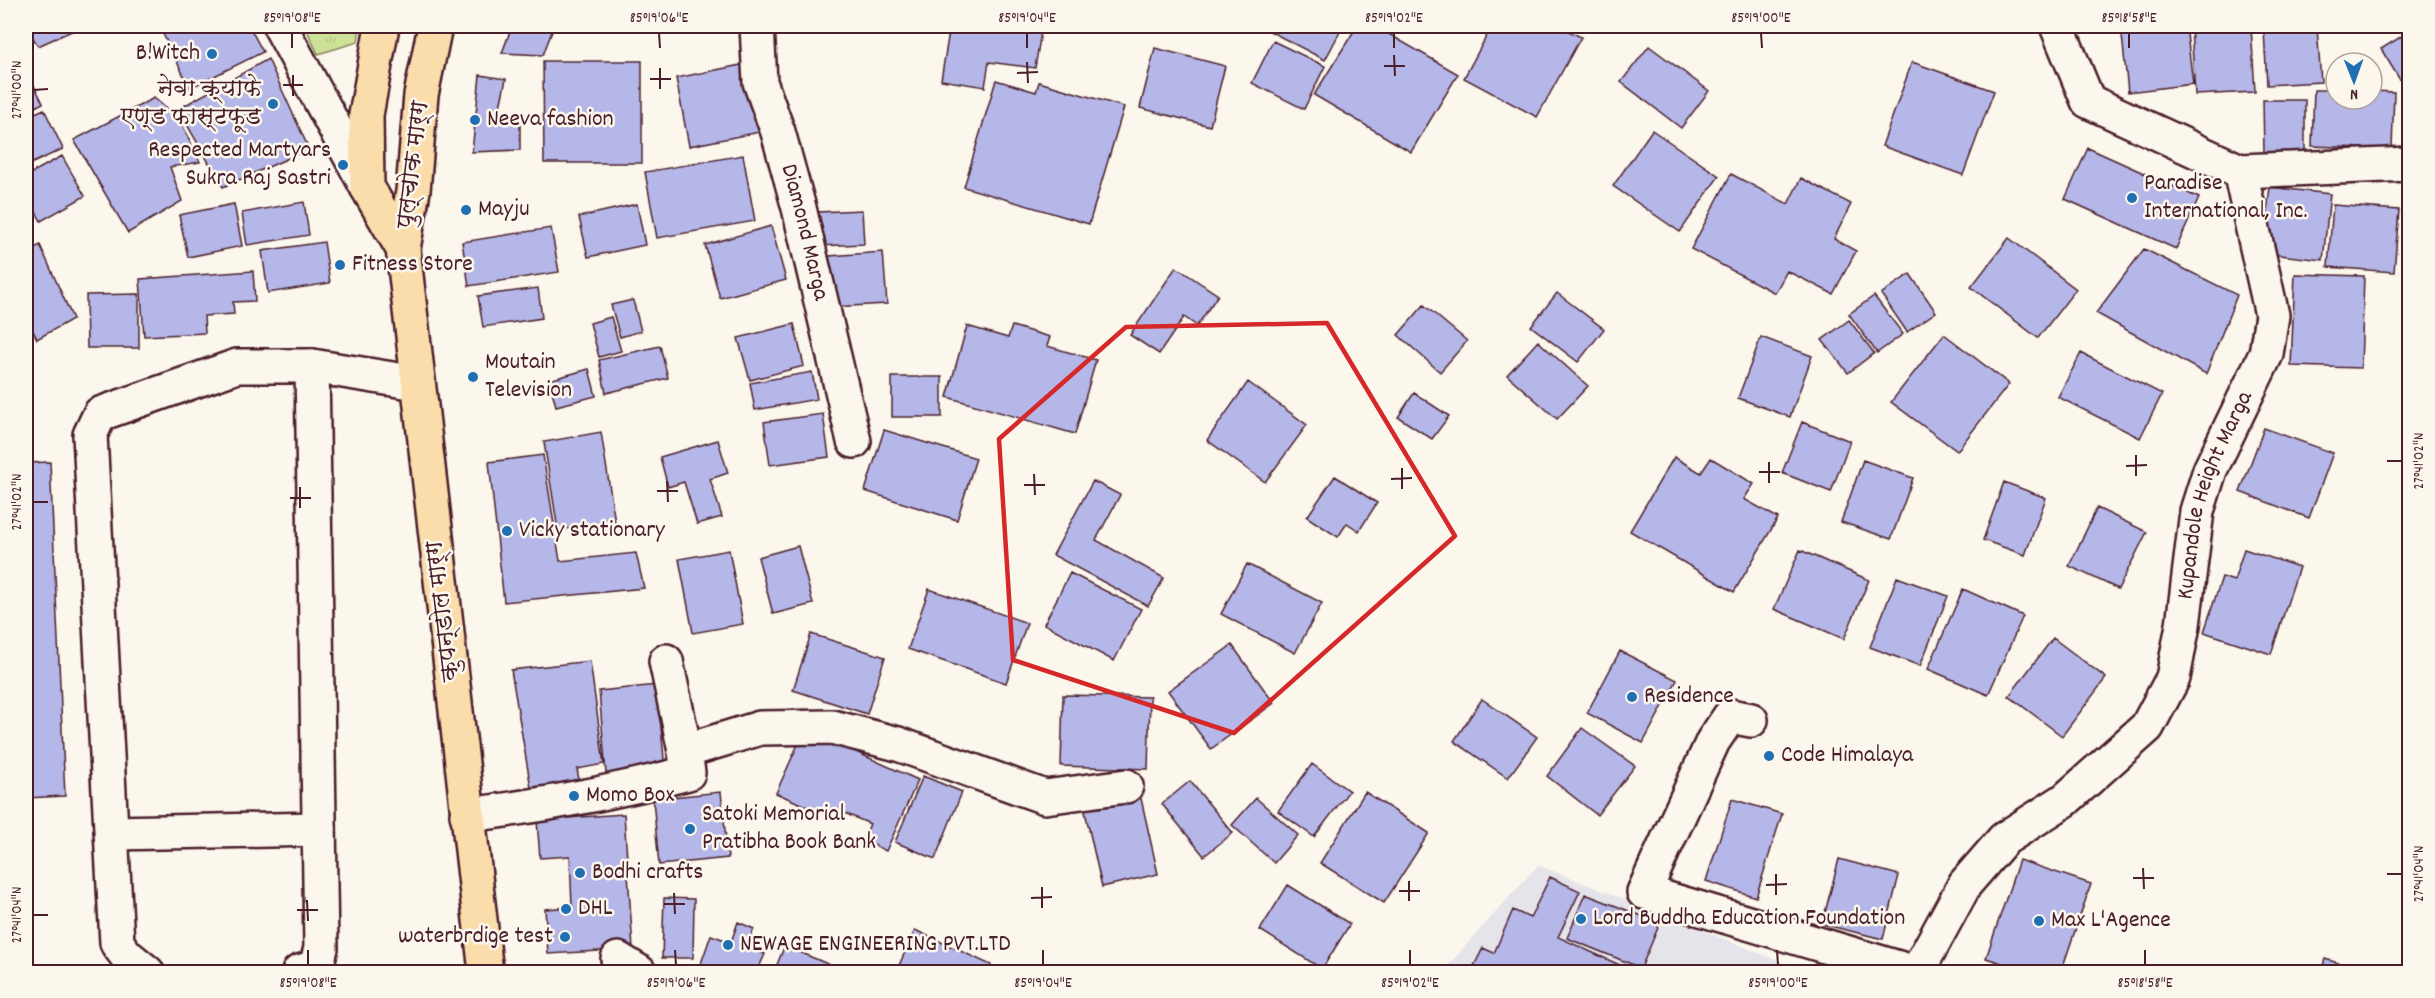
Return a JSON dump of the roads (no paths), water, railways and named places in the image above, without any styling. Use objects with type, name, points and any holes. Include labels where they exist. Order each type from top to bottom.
[{"type":"main road","name":"पुल्चोक मार्ग","points":[[382,26],[366,115],[367,187],[403,249]]},
{"type":"main road","name":"पुल्चोक मार्ग","points":[[403,249],[413,190],[421,95],[435,26]]},
{"type":"main road","name":"कुपन्डोल मार्ग","points":[[403,249],[486,972]]},
{"type":"street","points":[[280,26],[367,187]]},
{"type":"street","name":"Diamond Marga","points":[[757,26],[760,82],[778,132],[799,208],[854,441]]},
{"type":"street","points":[[2057,26],[2088,101],[2240,171],[2409,164]]},
{"type":"street","name":"Kupandole Height Marga","points":[[1917,972],[1965,884],[2004,839],[2066,800],[2147,727],[2173,678],[2183,625],[2197,512],[2211,470],[2266,354],[2272,315],[2240,171]]},
{"type":"street","points":[[147,972],[126,955],[117,943],[90,435],[100,414],[237,366],[312,366],[417,383]]},
{"type":"street","points":[[299,972],[316,967],[321,948],[312,366]]},
{"type":"street","points":[[467,815],[524,808],[633,788],[688,772],[666,661]]},
{"type":"street","points":[[1751,720],[1730,716],[1713,741],[1644,892],[1912,972]]},
{"type":"street","points":[[685,751],[760,728],[832,727],[897,744],[1045,798],[1126,786]]},
{"type":"street","points":[[112,833],[319,830]]},
{"type":"place","name":"B!Witch","points":[[212,54]]},
{"type":"place","name":"नेवा क्याफे एण्ड फास्टफूड","points":[[273,104]]},
{"type":"place","name":"Neeva fashion","points":[[475,120]]},
{"type":"place","name":"Respected Martyars Sukra Raj Sastri","points":[[343,165]]},
{"type":"place","name":"Paradise International, Inc.","points":[[2132,198]]},
{"type":"place","name":"Mayju","points":[[466,210]]},
{"type":"place","name":"Fitness Store","points":[[340,265]]},
{"type":"place","name":"Moutain Television","points":[[473,377]]},
{"type":"place","name":"Vicky stationary","points":[[507,531]]},
{"type":"place","name":"Residence","points":[[1632,697]]},
{"type":"place","name":"Code Himalaya","points":[[1769,756]]},
{"type":"place","name":"Momo Box","points":[[574,796]]},
{"type":"place","name":"Satoki Memorial Pratibha Book Bank","points":[[690,829]]},
{"type":"place","name":"Bodhi crafts","points":[[580,873]]},
{"type":"place","name":"DHL","points":[[566,909]]},
{"type":"place","name":"Lord Buddha Education Foundation","points":[[1581,919]]},
{"type":"place","name":"Max L'Agence","points":[[2039,921]]},
{"type":"place","name":"waterbrdige test","points":[[565,937]]},
{"type":"place","name":"NEWAGE ENGINEERING PVT.LTD","points":[[728,945]]}]
